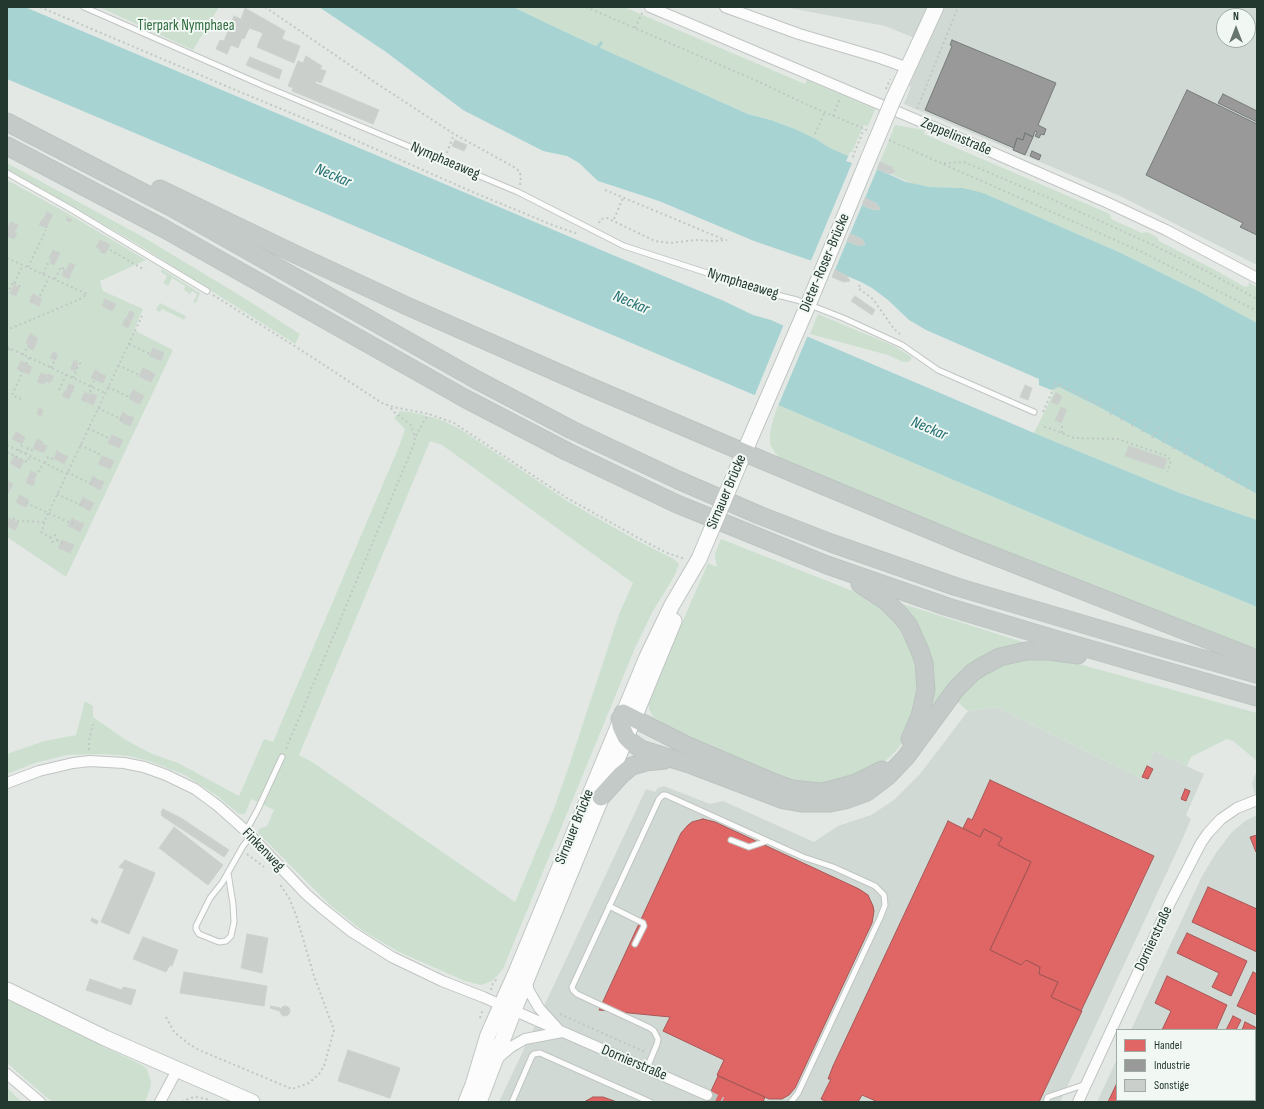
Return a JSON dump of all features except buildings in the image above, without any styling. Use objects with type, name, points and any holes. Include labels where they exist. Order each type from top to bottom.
[{"type":"highway","points":[[7,122],[178,211],[475,379],[572,430],[678,480],[795,529],[943,582],[1257,674]]},
{"type":"highway","points":[[7,146],[163,228],[466,399],[568,452],[677,504],[827,565],[948,607],[1257,697]]},
{"type":"highway","points":[[59,148],[137,177],[297,255],[400,303],[594,388],[742,457],[1257,659]]},
{"type":"highway","points":[[827,565],[874,592],[886,601],[900,615],[909,626],[924,663],[926,690],[920,716],[914,730],[900,753],[879,772],[856,783],[831,790],[820,792],[792,789],[686,745],[626,717],[621,726],[631,742],[641,749],[725,777],[784,800],[814,804],[845,800],[867,792],[892,772],[906,757],[956,690],[972,673],[990,661],[1000,656],[1013,653],[1038,650],[1119,658]]},
{"type":"highway","points":[[601,797],[621,774],[632,766],[646,762],[673,760]]},
{"type":"main road","points":[[908,68],[936,7]]},
{"type":"main road","name":"Dieter-Roser-Brücke","points":[[756,426],[813,307],[893,100],[908,68]]},
{"type":"main road","name":"Sirnauer Brücke","points":[[479,1102],[493,1063],[508,1008],[660,629],[679,592],[692,559],[756,426]]},
{"type":"main road","name":"Sirnauer Brücke","points":[[466,1102],[473,1085],[488,1034],[508,1008],[526,980],[626,736]]},
{"type":"main road","points":[[7,990],[105,1038],[252,1102]]},
{"type":"street","name":"Zeppelinstraße","points":[[650,7],[844,89],[1141,218],[1257,278]]},
{"type":"street","points":[[725,7],[799,34],[880,58],[908,68]]},
{"type":"street","name":"Finkenweg","points":[[7,783],[57,766],[90,761],[124,763],[144,767],[166,775],[181,782],[207,798],[229,815],[306,894],[352,932],[392,957],[410,966],[508,1008]]},
{"type":"street","name":"Dornierstraße","points":[[1078,1102],[1170,903],[1201,843],[1208,833],[1225,816],[1240,806],[1257,800]]},
{"type":"street","name":"Dornierstraße","points":[[526,980],[529,991],[539,1008],[562,1032]]},
{"type":"street","name":"Dornierstraße","points":[[508,1008],[707,1094]]},
{"type":"street","points":[[493,1063],[511,1047],[525,1039],[562,1032]]},
{"type":"street","points":[[160,1102],[177,1070]]},
{"type":"street","points":[[7,1074],[40,1102]]},
{"type":"lane","name":"Nymphaeaweg","points":[[84,7],[264,86],[518,192],[624,246],[770,294],[797,300],[895,341],[938,370],[1034,412]]},
{"type":"lane","points":[[7,173],[69,208],[207,292]]},
{"type":"lane","points":[[228,873],[234,922],[231,936],[222,942],[219,942],[199,934],[196,926],[210,898],[228,873],[241,850],[282,757]]},
{"type":"lane","points":[[647,1068],[658,1039],[654,1031],[577,994],[572,987],[660,797],[666,795],[808,859],[833,867],[875,886],[884,895],[886,901],[880,918],[798,1093],[791,1102]]},
{"type":"lane","points":[[731,840],[749,847],[767,841]]},
{"type":"lane","points":[[609,906],[644,924],[635,944]]},
{"type":"lane","points":[[512,1102],[532,1056],[540,1053],[650,1102]]},
{"type":"lane","points":[[1046,1102],[1048,1096],[1087,1083]]},
{"type":"path","points":[[40,7],[331,129],[475,193],[556,226],[575,233],[581,224]]},
{"type":"path","points":[[265,7],[454,134],[514,167],[519,171],[521,181],[518,192]]},
{"type":"path","points":[[586,7],[755,80],[870,132]]},
{"type":"path","points":[[635,28],[645,7]]},
{"type":"path","points":[[913,119],[958,7]]},
{"type":"path","points":[[833,116],[844,89]]},
{"type":"path","points":[[816,134],[824,112]]},
{"type":"path","points":[[857,158],[853,156],[864,129]]},
{"type":"path","points":[[454,134],[447,153],[460,167]]},
{"type":"path","points":[[888,140],[1142,252],[1257,311]]},
{"type":"path","points":[[943,163],[964,162],[1049,198],[1149,243],[1257,299]]},
{"type":"path","points":[[604,190],[727,240],[695,240],[670,243],[655,241],[614,220],[607,218]]},
{"type":"path","points":[[614,220],[623,198]]},
{"type":"path","points":[[28,267],[46,230]]},
{"type":"path","points":[[110,250],[146,270]]},
{"type":"path","points":[[7,258],[86,294],[80,299],[7,330]]},
{"type":"path","points":[[42,274],[48,263]]},
{"type":"path","points":[[7,294],[23,265]]},
{"type":"path","points":[[55,279],[61,267],[64,269]]},
{"type":"path","points":[[40,296],[49,277]]},
{"type":"path","points":[[14,283],[21,287]]},
{"type":"path","points":[[860,285],[858,288],[873,299],[894,329],[903,337],[906,347]]},
{"type":"path","points":[[207,292],[304,352],[382,403],[448,420],[461,427],[567,498],[667,553],[692,559]]},
{"type":"path","points":[[57,540],[52,542],[50,537],[41,532],[44,522],[142,316]]},
{"type":"path","points":[[129,344],[150,354]]},
{"type":"path","points":[[23,355],[28,345]]},
{"type":"path","points":[[7,347],[105,393]]},
{"type":"path","points":[[7,355],[10,348]]},
{"type":"path","points":[[51,368],[57,355]]},
{"type":"path","points":[[26,364],[29,358]]},
{"type":"path","points":[[73,378],[80,363],[76,361]]},
{"type":"path","points":[[118,365],[139,375]]},
{"type":"path","points":[[21,399],[12,395],[22,371]]},
{"type":"path","points":[[59,390],[66,375]]},
{"type":"path","points":[[90,392],[94,381]]},
{"type":"path","points":[[1047,403],[1056,383],[1102,406],[1101,408]]},
{"type":"path","points":[[108,387],[129,396]]},
{"type":"path","points":[[1110,414],[1115,405]]},
{"type":"path","points":[[389,406],[394,412],[411,425],[415,437]]},
{"type":"path","points":[[98,408],[123,420]]},
{"type":"path","points":[[1121,420],[1125,411]]},
{"type":"path","points":[[282,757],[413,448],[415,437],[429,414]]},
{"type":"path","points":[[1132,426],[1136,417]]},
{"type":"path","points":[[1142,432],[1147,422]]},
{"type":"path","points":[[1062,424],[1062,433]]},
{"type":"path","points":[[1044,427],[1074,438],[1118,439],[1167,456],[1171,461],[1167,472]]},
{"type":"path","points":[[88,428],[108,438]]},
{"type":"path","points":[[1152,438],[1158,428]]},
{"type":"path","points":[[1163,443],[1168,433]]},
{"type":"path","points":[[1173,449],[1179,439]]},
{"type":"path","points":[[7,445],[92,485]]},
{"type":"path","points":[[19,451],[22,445]]},
{"type":"path","points":[[80,445],[101,455]]},
{"type":"path","points":[[1184,455],[1190,445]]},
{"type":"path","points":[[25,454],[28,448],[35,451]]},
{"type":"path","points":[[1194,460],[1200,450]]},
{"type":"path","points":[[7,452],[27,462],[30,456]]},
{"type":"path","points":[[1205,466],[1210,456]]},
{"type":"path","points":[[38,472],[48,457],[53,459]]},
{"type":"path","points":[[1215,472],[1221,462]]},
{"type":"path","points":[[1226,478],[1231,468]]},
{"type":"path","points":[[1236,483],[1241,474]]},
{"type":"path","points":[[1247,489],[1252,480]]},
{"type":"path","points":[[57,494],[81,505]]},
{"type":"path","points":[[26,503],[73,524]]},
{"type":"path","points":[[13,518],[18,521],[44,522]]},
{"type":"path","points":[[50,537],[55,535],[57,540],[63,543]]},
{"type":"path","points":[[90,761],[89,741],[92,724]]},
{"type":"path","points":[[241,850],[265,868]]},
{"type":"path","points":[[166,1016],[174,1032],[194,1047],[292,1089],[309,1083],[319,1074],[324,1066],[334,1030],[314,976],[296,915],[289,898],[278,882]]},
{"type":"path","points":[[558,1013],[652,1055]]},
{"type":"path","points":[[182,1102],[196,1097],[216,1102]]},
{"type":"shaded area","points":[[784,7],[1257,7],[1257,265],[1120,196],[904,104],[911,87],[909,86],[927,43],[885,26]]},
{"type":"shaded area","points":[[996,707],[1141,778],[1154,751],[1204,774],[1186,815],[1191,819],[1182,840],[1060,1102],[499,1102],[646,789],[655,792],[658,788],[664,786],[710,804],[723,801],[814,842],[838,826],[871,815],[894,800],[920,774],[968,711]]},
{"type":"shaded area","points":[[1257,769],[1257,801],[1252,784]]},
{"type":"shaded area","points":[[1257,815],[1257,1102],[1097,1102],[1116,1061],[1116,1101],[1256,1101],[1256,1029],[1131,1029],[1202,876],[1216,853],[1231,833],[1245,821]]},
{"type":"green space","name":"Tierpark Nymphaea","points":[[99,7],[219,7],[193,50]]},
{"type":"green space","points":[[513,7],[624,7],[805,84],[807,80],[875,109],[868,126],[864,125],[852,152],[850,152],[848,157],[795,129],[746,113],[576,37]]},
{"type":"green space","points":[[895,125],[925,130],[924,134],[1110,214],[1111,219],[1142,233],[1147,232],[1157,237],[1159,241],[1245,287],[1249,286],[1248,282],[1257,287],[1257,323],[1184,284],[1121,253],[989,196],[963,188],[916,185],[890,174],[895,173],[894,169],[880,162]]},
{"type":"green space","points":[[7,163],[143,237],[241,296],[300,334],[295,344],[136,243],[7,170]]},
{"type":"green space","points":[[7,180],[67,213],[146,260],[100,281],[103,291],[143,309],[134,330],[173,350],[66,577],[7,537]]},
{"type":"green space","points":[[162,269],[200,293],[196,303],[193,302],[197,294],[192,291],[190,294],[184,290],[185,286],[172,278],[168,286],[163,283],[167,276],[161,272]]},
{"type":"green space","points":[[160,303],[186,316],[184,320],[162,309],[160,312],[156,310]]},
{"type":"green space","points":[[818,314],[894,346],[912,358],[909,362],[903,362],[888,355],[810,334]]},
{"type":"green space","points":[[1059,387],[1103,409],[1257,494],[1257,520],[1180,493],[1034,433],[1054,392],[1051,390]]},
{"type":"green space","points":[[778,405],[1087,537],[1257,607],[1257,652],[1072,580],[784,462],[775,453],[770,444],[770,432]]},
{"type":"green space","points":[[400,411],[410,412],[435,418],[460,429],[569,502],[636,540],[674,559],[679,564],[674,577],[653,611],[635,648],[503,969],[492,981],[481,985],[465,981],[399,952],[363,931],[330,905],[258,833],[259,829],[267,826],[274,810],[251,799],[245,814],[239,814],[216,795],[185,775],[149,761],[129,756],[101,754],[67,755],[35,763],[7,774],[7,754],[44,741],[76,735],[85,701],[93,706],[93,717],[126,740],[152,754],[178,763],[239,796],[264,739],[273,742],[400,444],[405,429],[394,418]],"holes":[[[430,441],[442,445],[633,583],[619,614],[553,811],[515,902],[312,762],[299,755]]]},
{"type":"green space","points":[[721,539],[863,595],[890,612],[914,648],[921,689],[903,742],[880,766],[827,785],[794,782],[687,737],[653,717],[649,709],[649,698],[708,563],[717,567],[715,553]]},
{"type":"green space","points":[[900,603],[1026,643],[1013,647],[927,720],[928,706]]},
{"type":"green space","points":[[1057,658],[1257,713],[1257,761],[1233,741],[1227,739],[1191,757],[1187,766],[1154,751],[1141,778],[996,707],[968,711],[954,699],[974,679],[1012,660]]},
{"type":"green space","points":[[7,999],[142,1065],[147,1069],[151,1082],[145,1102],[52,1102],[7,1063]]},
{"type":"green space","points":[[7,1088],[22,1102],[7,1102]]},
{"type":"water","name":"Neckar","points":[[7,7],[25,7],[724,301],[753,315],[771,320],[1034,433],[1180,493],[1257,520],[1257,607],[1087,537],[7,79]]},
{"type":"water","points":[[319,7],[513,7],[748,114],[771,120],[795,129],[816,139],[830,148],[906,182],[930,187],[963,188],[983,193],[1121,253],[1196,290],[1257,323],[1257,494],[1103,409],[1059,387],[1051,390],[1039,385],[1039,379],[926,330],[909,320],[888,300],[861,282],[812,261],[754,241],[659,201],[598,181],[579,163],[567,156],[543,151],[463,110],[386,52]],"holes":[[[865,198],[877,204],[880,209],[874,210],[862,205]],[[850,234],[862,239],[865,244],[859,246],[847,241]]]},
{"type":"pier","points":[[849,155],[878,167],[834,272],[810,263],[852,163],[846,161]]},
{"type":"pier","points":[[784,324],[808,335],[778,406],[754,397]]},
{"type":"waterway","points":[[598,47],[601,43]]},
{"type":"tunnel","points":[[707,1095],[722,1102]]}]
